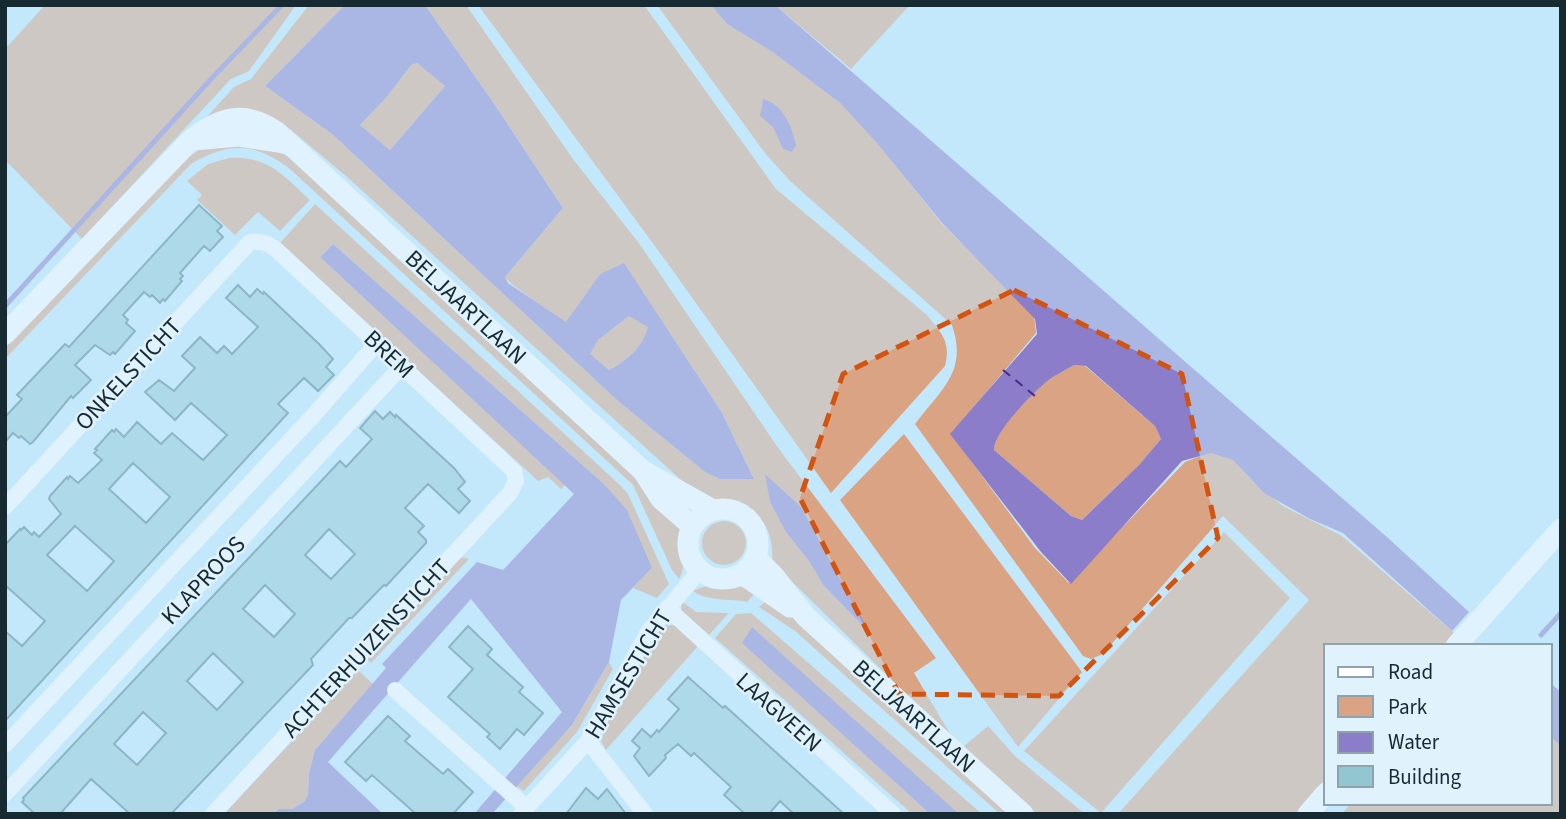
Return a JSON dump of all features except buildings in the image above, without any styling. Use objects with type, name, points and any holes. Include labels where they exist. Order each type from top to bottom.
[{"type":"street","name":"BELJAARTLAAN","points":[[5,334],[190,141],[210,125],[236,119],[264,123],[277,132],[643,471],[713,510]]},
{"type":"street","name":"BREM","points":[[250,242],[262,241],[271,245],[507,463],[514,471],[516,481]]},
{"type":"street","name":"ONKELSTICHT","points":[[5,507],[250,242]]},
{"type":"street","name":"KLAPROOS","points":[[5,745],[312,417],[377,343]]},
{"type":"street","name":"KLAPROOS","points":[[5,794],[402,366]]},
{"type":"street","name":"BELJAARTLAAN","points":[[643,471],[661,499],[692,526]]},
{"type":"street","name":"ACHTERHUIZENSTICHT","points":[[213,814],[510,493],[516,481]]},
{"type":"street","points":[[729,509],[744,515],[754,527],[758,542],[749,566],[728,579],[713,578],[699,570],[690,557],[688,541],[692,526],[699,518],[713,510],[729,509]]},
{"type":"street","points":[[1459,644],[1561,529]]},
{"type":"street","name":"BELJAARTLAAN","points":[[749,566],[1023,814]]},
{"type":"street","name":"HAMSESTICHT","points":[[395,690],[495,779],[521,807],[588,741],[648,632],[699,570]]},
{"type":"street","name":"LAAGVEEN","points":[[667,608],[893,814]]},
{"type":"street","points":[[588,741],[645,814]]},
{"type":"street","points":[[1308,814],[1324,795]]},
{"type":"highlighted area","points":[[1014,290],[1182,374],[1218,538],[1059,696],[899,694],[800,498],[843,374]]},
{"type":"green space","points":[[45,5],[296,5],[249,71],[231,79],[82,239],[5,160],[5,49]]},
{"type":"green space","points":[[309,5],[345,5],[265,86],[332,134],[619,402],[705,472],[720,479],[754,479],[721,411],[624,264],[600,274],[566,323],[505,277],[563,208],[425,5],[466,5],[573,159],[641,246],[776,445],[936,658],[914,673],[955,742],[772,562],[772,546],[768,532],[754,513],[732,503],[702,499],[347,177],[291,130],[269,117],[205,119],[234,87],[251,79]],"holes":[[[801,507],[867,630],[823,585],[809,561]]]},
{"type":"green space","points":[[478,5],[644,5],[776,189],[927,315],[937,327],[946,344],[945,366],[831,493],[671,268]]},
{"type":"green space","points":[[657,5],[712,5],[727,24],[781,57],[841,104],[874,139],[943,225],[1034,315],[1036,333],[951,434],[1035,548],[1069,583],[1185,462],[1210,452],[1234,460],[1253,482],[1283,506],[1342,536],[1454,633],[1445,644],[1324,644],[1324,780],[1295,814],[1118,814],[1309,600],[1223,516],[1103,654],[1091,659],[1083,656],[915,424],[942,390],[954,368],[957,355],[952,325],[790,181],[765,153]]},
{"type":"green space","points":[[775,5],[910,5],[851,69]]},
{"type":"green space","points":[[417,62],[445,86],[390,150],[360,125],[386,98],[412,64]]},
{"type":"green space","points":[[222,144],[268,146],[287,156],[654,495],[682,525],[684,560],[679,579],[672,570],[633,485],[290,169],[253,150],[230,149],[191,164],[5,359],[5,348],[183,161],[200,149]]},
{"type":"green space","points":[[229,158],[243,158],[265,164],[283,175],[310,200],[280,231],[258,212],[235,235],[197,200],[202,195],[187,181],[208,164]]},
{"type":"green space","points":[[315,204],[628,494],[669,584],[657,598],[633,588],[652,568],[604,484],[333,244],[320,257],[565,485],[561,489],[548,477],[538,481],[280,243]]},
{"type":"green space","points":[[630,315],[648,327],[646,334],[633,352],[609,370],[589,354],[598,340]]},
{"type":"green space","points":[[1074,365],[1085,366],[1155,426],[1161,439],[1139,465],[1082,520],[1071,516],[994,450],[1006,424],[1022,405],[1048,380]]},
{"type":"green space","points":[[904,434],[1082,672],[1018,747],[840,500]]},
{"type":"green space","points":[[724,521],[740,527],[746,543],[740,559],[724,565],[708,559],[702,543],[708,527]]},
{"type":"green space","points":[[1224,532],[1290,598],[1101,813],[1024,751]]},
{"type":"green space","points":[[460,557],[469,559],[371,663],[367,659]]},
{"type":"green space","points":[[737,585],[756,592],[747,602],[712,598],[693,591],[706,586]]},
{"type":"green space","points":[[767,600],[798,622],[1011,814],[1000,814],[795,631],[759,607]]},
{"type":"green space","points":[[684,603],[696,612],[729,613],[709,635],[682,611],[681,604]]},
{"type":"green space","points":[[751,613],[982,814],[959,814],[743,643],[930,814],[912,814],[715,638],[736,614]]},
{"type":"green space","points":[[673,625],[698,646],[606,750],[601,741],[611,714],[662,626]]},
{"type":"green space","points":[[609,662],[613,669],[577,732],[524,791],[516,786],[572,725]]},
{"type":"green space","points":[[358,670],[373,684],[315,750],[305,801],[292,809],[278,809],[273,814],[224,814]]},
{"type":"green space","points":[[988,726],[1016,757],[1085,814],[1037,814],[963,747]]},
{"type":"green space","points":[[1552,738],[1561,746],[1561,814],[1342,814],[1349,805],[1552,805]]},
{"type":"water","points":[[345,5],[425,5],[563,208],[505,277],[508,283],[566,322],[600,274],[624,263],[721,411],[754,479],[720,479],[705,472],[619,402],[332,134],[265,86]],"holes":[[[417,63],[445,86],[390,150],[360,125],[386,98],[412,64]],[[629,316],[648,327],[646,334],[633,353],[609,370],[590,354],[598,340]]]},
{"type":"water","points":[[711,5],[775,5],[1388,538],[1469,612],[1452,631],[1343,533],[1310,519],[1264,493],[1233,460],[1211,453],[1182,461],[1071,584],[1041,552],[950,434],[1037,334],[1035,319],[943,224],[876,142],[840,103],[774,53],[727,24]],"holes":[[[1074,365],[1086,366],[1155,426],[1161,439],[1139,465],[1082,520],[1071,516],[994,450],[1006,424],[1051,378]]]},
{"type":"water","points":[[763,99],[776,106],[786,117],[796,145],[792,152],[783,149],[773,127],[760,116]]},
{"type":"water","points":[[333,244],[604,484],[627,510],[652,568],[621,600],[609,662],[572,725],[492,814],[474,814],[562,712],[471,599],[328,762],[383,814],[273,814],[278,809],[292,809],[305,801],[315,750],[386,668],[382,664],[477,562],[503,570],[574,494],[320,257]]},
{"type":"water","points":[[765,474],[801,507],[869,632],[823,585],[809,561],[786,532],[770,502]]},
{"type":"water","points":[[752,627],[959,814],[930,814],[742,643]]},
{"type":"water","points":[[1552,685],[1561,692],[1561,746],[1552,738]]},
{"type":"waterway","points":[[5,306],[211,79],[282,5]]},
{"type":"waterway","points":[[1541,635],[1561,613]]},
{"type":"ferry route","points":[[1003,370],[1035,396]]}]
